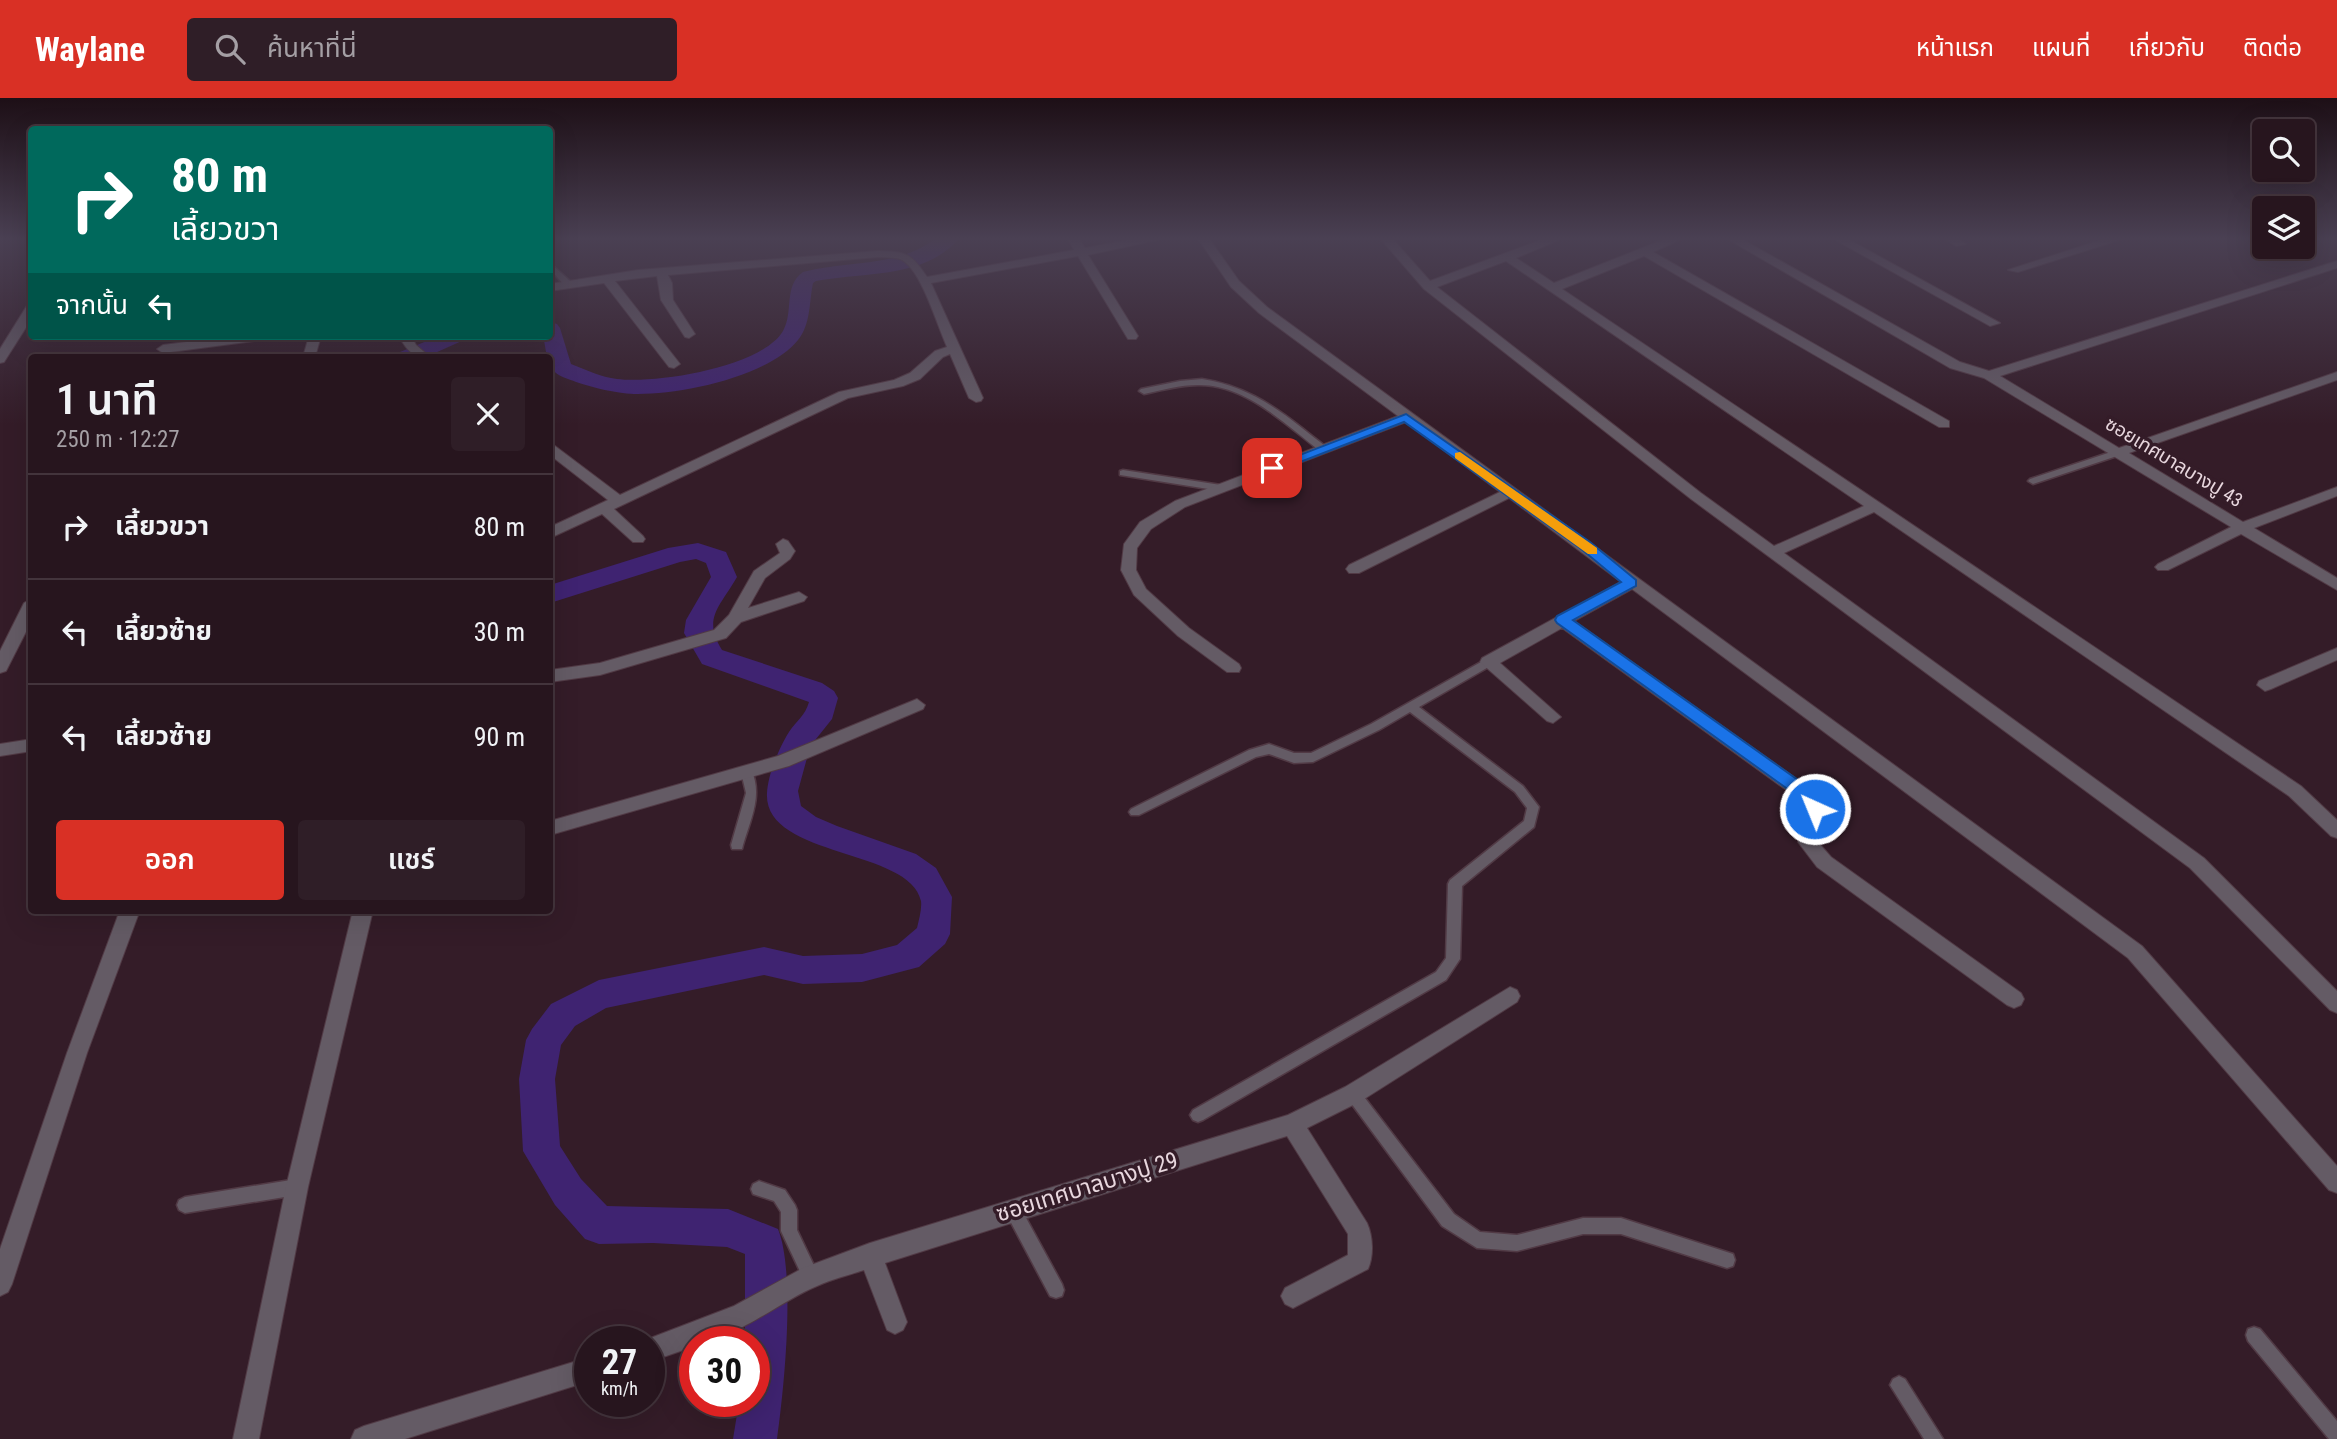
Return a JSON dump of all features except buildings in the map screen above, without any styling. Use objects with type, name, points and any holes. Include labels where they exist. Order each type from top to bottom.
[{"type":"street","points":[[623,300],[674,364]]},
{"type":"street","points":[[667,300],[688,334]]},
{"type":"street","points":[[933,300],[976,398]]},
{"type":"street","points":[[1109,300],[1132,336]]},
{"type":"street","points":[[1252,300],[1406,417],[1585,545],[1631,583],[2087,914],[2134,952],[2337,1182]]},
{"type":"street","points":[[1445,300],[1696,496],[2197,863],[2337,1004]]},
{"type":"street","points":[[1574,300],[2295,791],[2337,831]]},
{"type":"street","points":[[1725,300],[1944,424]]},
{"type":"street","name":"ซอยเทศบาลบางปู 43","points":[[1839,300],[1955,365],[1989,375],[2337,585]]},
{"type":"street","points":[[1951,300],[1994,323]]},
{"type":"street","points":[[1989,375],[2225,300]]},
{"type":"street","points":[[0,359],[28,314]]},
{"type":"street","points":[[163,347],[226,340]]},
{"type":"street","points":[[553,532],[844,395],[898,383],[915,376],[939,354],[955,348]]},
{"type":"street","points":[[2120,452],[2337,376]]},
{"type":"street","points":[[1233,668],[1150,607],[1132,581],[1128,558],[1132,538],[1155,516],[1406,417]]},
{"type":"street","points":[[553,451],[619,500]]},
{"type":"street","points":[[2163,567],[2243,527],[2337,491]]},
{"type":"street","points":[[1354,569],[1511,492]]},
{"type":"street","points":[[1774,552],[1875,506]]},
{"type":"street","points":[[604,508],[638,539]]},
{"type":"street","points":[[553,676],[600,669],[720,634],[735,618],[758,575],[785,556],[788,551],[783,544]]},
{"type":"street","points":[[1553,717],[1488,662],[1631,583]]},
{"type":"street","points":[[735,618],[799,597]]},
{"type":"street","points":[[0,667],[28,611]]},
{"type":"street","points":[[1562,620],[1802,792],[1815,809],[1813,827],[1807,842],[1824,862],[2014,999]]},
{"type":"street","points":[[2265,685],[2336,655]]},
{"type":"street","points":[[553,827],[783,761],[917,705]]},
{"type":"street","points":[[0,750],[28,746]]},
{"type":"street","points":[[0,1284],[77,1053],[129,914]]},
{"type":"street","points":[[246,1439],[297,1187],[362,914]]},
{"type":"street","name":"ซอยเทศบาลบางปู 29","points":[[665,1345],[742,1314],[810,1277],[870,1255],[1292,1125],[1353,1094],[1510,996]]},
{"type":"street","points":[[1292,1125],[1359,1231],[1360,1261],[1293,1296]]},
{"type":"street","points":[[870,1255],[895,1322]]},
{"type":"street","points":[[364,1439],[574,1374]]},
{"type":"lane","points":[[1144,391],[1200,382],[1222,385],[1262,404],[1323,449]]},
{"type":"lane","points":[[2032,481],[2120,452]]},
{"type":"lane","points":[[1123,473],[1221,488]]},
{"type":"lane","points":[[1135,812],[1253,753],[1269,749],[1293,758],[1313,757],[1488,662]]},
{"type":"lane","points":[[1198,1115],[1441,976],[1453,959],[1455,884],[1530,823],[1533,807],[1519,789],[1410,706]]},
{"type":"lane","points":[[737,845],[752,793],[747,772]]},
{"type":"lane","points":[[1353,1094],[1448,1220],[1477,1240],[1517,1243],[1583,1226],[1621,1226],[1727,1260]]},
{"type":"lane","points":[[185,1205],[297,1187]]},
{"type":"lane","points":[[759,1189],[779,1195],[789,1210],[789,1231],[810,1277]]},
{"type":"lane","points":[[1013,1210],[1056,1290]]},
{"type":"lane","points":[[2254,1335],[2337,1435]]},
{"type":"lane","points":[[1899,1385],[1934,1439]]},
{"type":"waterway","points":[[553,335],[562,368],[618,386],[658,386],[738,368],[781,347],[795,328],[800,300]]},
{"type":"waterway","points":[[415,354],[448,340]]},
{"type":"waterway","points":[[553,593],[677,554],[698,551],[717,558],[724,577],[699,620],[698,633],[712,657],[812,690],[824,698],[818,719],[800,739],[786,776],[782,796],[789,813],[805,826],[827,836],[880,852],[905,863],[924,877],[937,901],[933,934],[907,957],[862,968],[803,970],[764,961],[599,995],[563,1015],[544,1040],[537,1079],[542,1151],[568,1192],[599,1225],[653,1224],[728,1228],[764,1243],[765,1341],[755,1439]]},
{"type":"slow traffic","points":[[1460,456],[1593,551]]},
{"type":"route","points":[[1272,468],[1406,417],[1585,545],[1631,583],[1562,620],[1802,792],[1815,809]]}]
